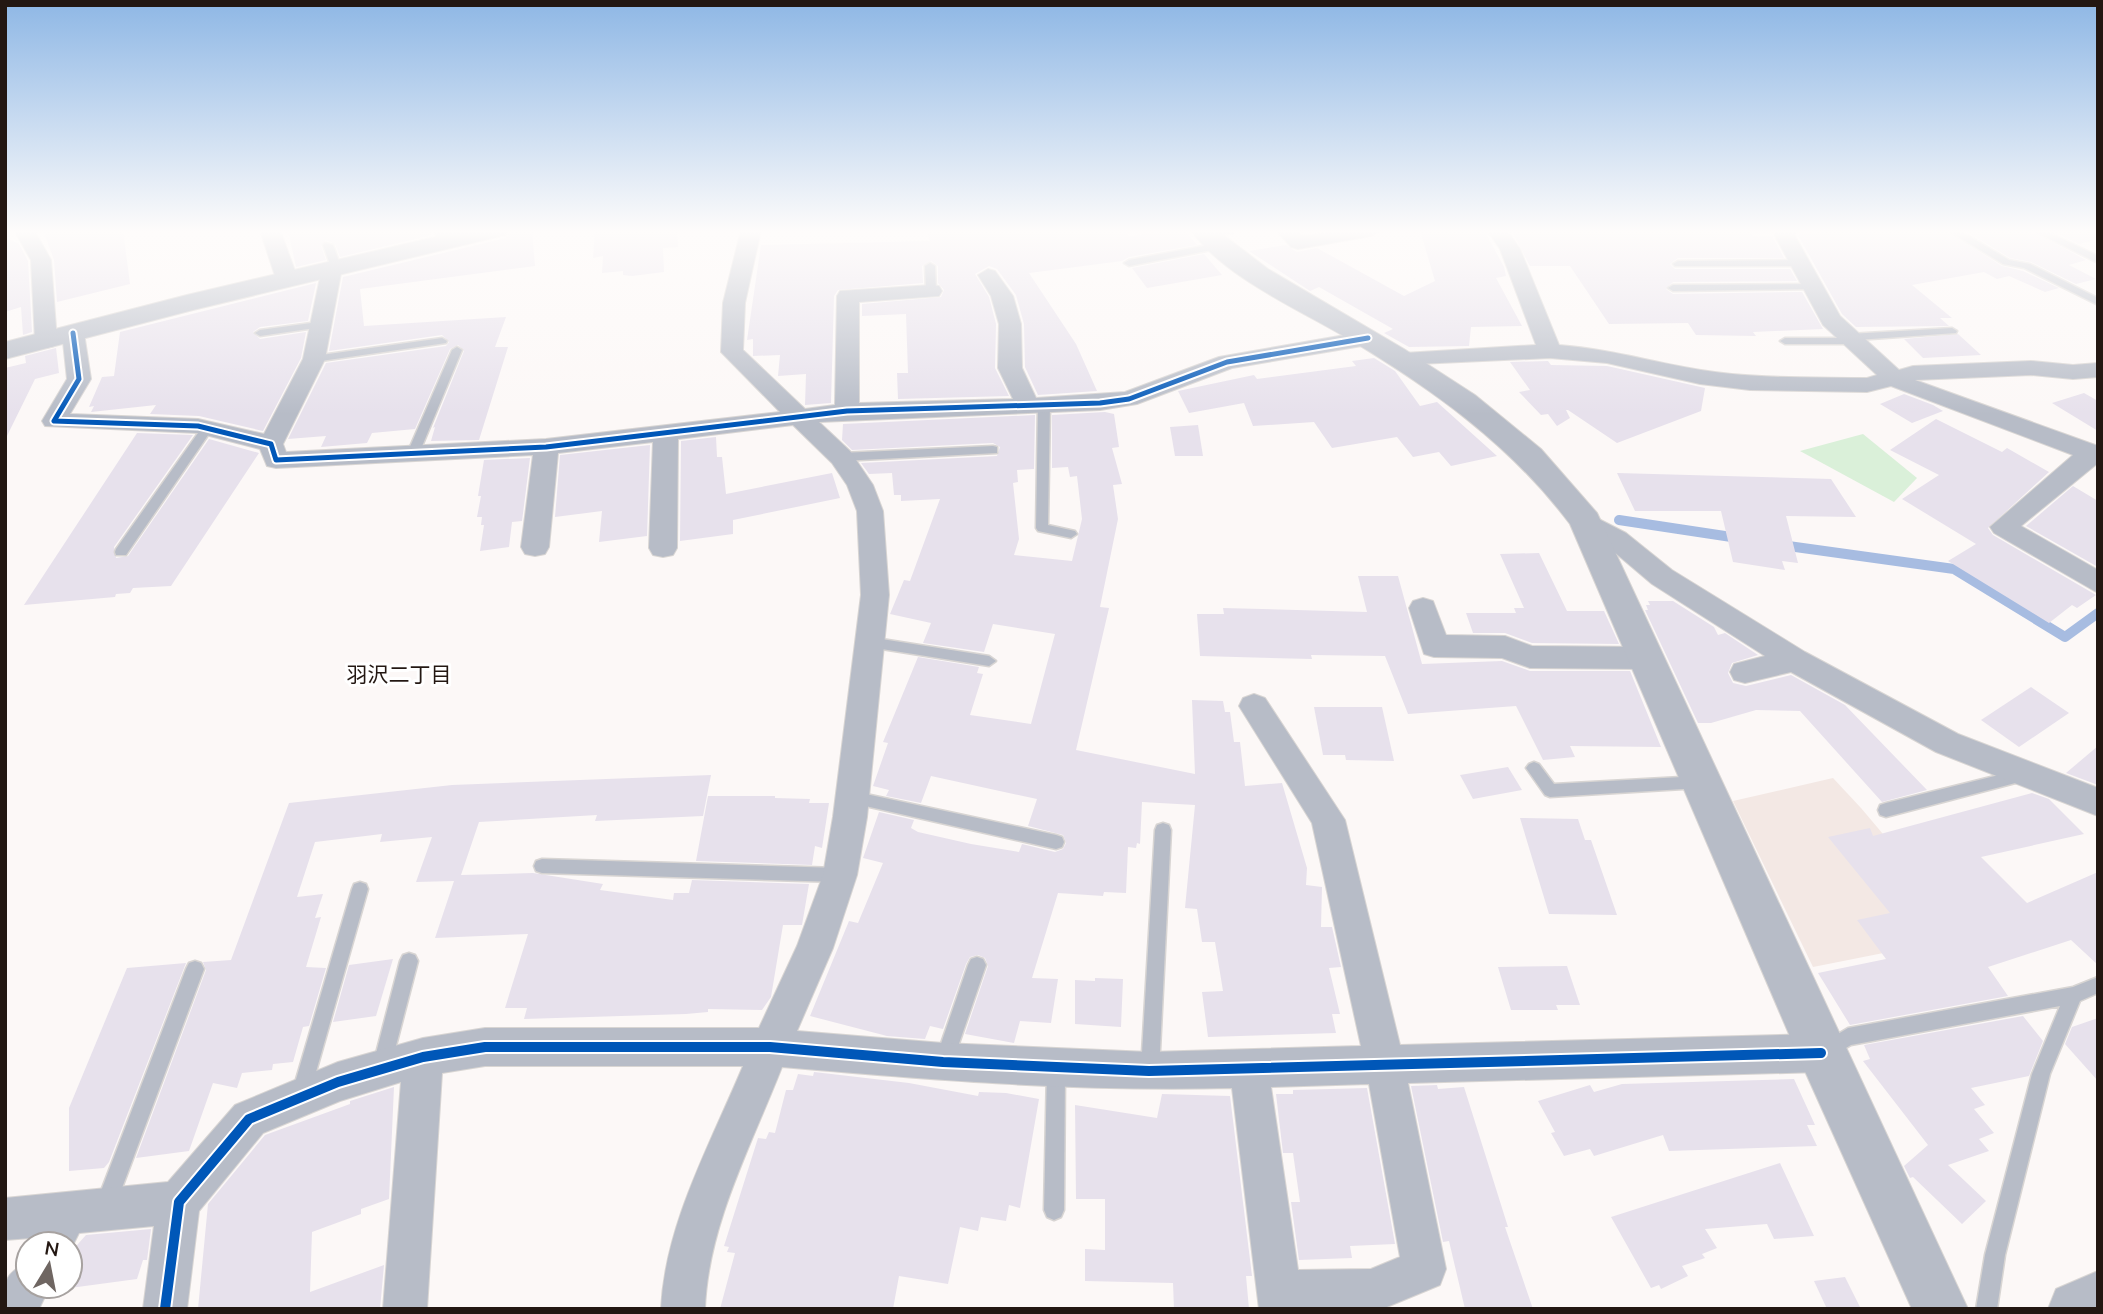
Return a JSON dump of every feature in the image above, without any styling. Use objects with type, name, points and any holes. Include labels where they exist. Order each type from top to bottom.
[{"type":"street","points":[[43,291],[47,341]]},
{"type":"street","points":[[5,351],[238,291]]},
{"type":"street","points":[[328,291],[318,325],[314,359],[271,444],[276,460],[412,456],[546,447],[846,411],[1129,399],[1227,362],[1368,338]]},
{"type":"street","points":[[683,1309],[684,1287],[697,1229],[770,1047],[814,948],[840,875],[852,797],[875,595],[870,511],[860,485],[841,457],[801,417],[738,362],[732,352],[737,291]]},
{"type":"street","points":[[846,411],[848,296],[914,291]]},
{"type":"street","points":[[999,291],[1010,324],[1010,368],[1036,405]]},
{"type":"street","points":[[1298,291],[1462,398],[1517,443],[1546,471],[1585,521],[1821,1053],[1940,1309]]},
{"type":"street","points":[[1527,291],[1550,351]]},
{"type":"street","points":[[1815,291],[1831,320],[1894,378],[1913,388],[2095,454]]},
{"type":"street","points":[[73,333],[79,379],[54,421],[207,428],[271,444]]},
{"type":"street","points":[[1404,360],[1550,351],[1607,356],[1700,377],[1750,383],[1867,385],[1913,373],[2031,368],[2073,372],[2098,370]]},
{"type":"street","points":[[663,548],[666,433]]},
{"type":"street","points":[[535,547],[546,447]]},
{"type":"street","points":[[2095,454],[2003,527],[2098,583]]},
{"type":"street","points":[[1585,521],[1616,539],[1662,577],[1794,660],[1947,743],[2098,803]]},
{"type":"street","points":[[1423,608],[1434,646],[1505,647],[1530,657],[1646,658]]},
{"type":"street","points":[[1745,672],[1794,660]]},
{"type":"street","points":[[1249,1068],[1281,1301],[1371,1291],[1424,1269],[1385,1064],[1328,820],[1254,706]]},
{"type":"street","points":[[165,1309],[179,1202],[249,1119],[382,1067],[485,1047],[770,1047],[943,1062],[1149,1071],[1821,1053]]},
{"type":"street","points":[[405,1309],[423,1057]]},
{"type":"street","points":[[5,1219],[74,1222],[179,1202]]},
{"type":"street","points":[[2076,1309],[2098,1297]]},
{"type":"lane","points":[[2077,291],[2098,302]]},
{"type":"lane","points":[[260,334],[318,325]]},
{"type":"lane","points":[[1785,341],[1952,331]]},
{"type":"lane","points":[[314,359],[442,341]]},
{"type":"lane","points":[[412,456],[457,350]]},
{"type":"lane","points":[[1036,405],[1042,528],[1072,534]]},
{"type":"lane","points":[[121,552],[207,428]]},
{"type":"lane","points":[[841,457],[993,450]]},
{"type":"lane","points":[[869,642],[989,661]]},
{"type":"lane","points":[[1534,768],[1550,791],[1701,781]]},
{"type":"lane","points":[[1886,810],[2023,775]]},
{"type":"lane","points":[[852,797],[1056,842]]},
{"type":"lane","points":[[1149,1071],[1163,830]]},
{"type":"lane","points":[[542,866],[840,875]]},
{"type":"lane","points":[[300,1097],[360,889]]},
{"type":"lane","points":[[382,1067],[409,961]]},
{"type":"lane","points":[[943,1062],[978,965]]},
{"type":"lane","points":[[74,1222],[195,969]]},
{"type":"lane","points":[[1821,1053],[1849,1037],[2073,995],[2098,985]]},
{"type":"lane","points":[[1986,1309],[1995,1255],[2041,1074],[2073,995]]},
{"type":"lane","points":[[1054,1210],[1056,1068]]},
{"type":"shaded area","points":[[1833,778],[1969,936],[1813,967],[1733,801]]},
{"type":"green space","points":[[1863,434],[1917,478],[1894,502],[1800,451]]},
{"type":"building","points":[[5,291],[30,291],[32,332],[23,335],[21,307],[5,312]]},
{"type":"building","points":[[56,291],[100,291],[57,302]]},
{"type":"building","points":[[283,291],[314,291],[308,321],[260,327],[253,332],[260,339],[306,332],[301,358],[263,431],[199,416],[150,414],[156,405],[91,412],[94,406],[89,407],[102,377],[114,376],[120,332]]},
{"type":"building","points":[[340,291],[360,291],[364,326],[506,317],[495,347],[508,347],[479,440],[431,441],[435,427],[433,428],[464,351],[458,345],[450,349],[415,429],[372,433],[367,443],[321,447],[326,436],[288,439],[326,363],[446,346],[449,342],[442,335],[329,351]]},
{"type":"building","points":[[754,291],[837,291],[834,296],[831,403],[805,405],[806,374],[778,376],[780,355],[753,356],[753,339],[747,340]]},
{"type":"building","points":[[943,291],[986,291],[996,324],[995,368],[1009,396],[898,399],[897,373],[908,373],[906,314],[862,316],[862,304],[941,297]]},
{"type":"building","points":[[1013,291],[1041,291],[1076,344],[1097,391],[1038,395],[1025,367],[1024,324]]},
{"type":"building","points":[[1327,291],[1396,291],[1404,296],[1414,291],[1503,291],[1522,326],[1471,327],[1469,346],[1409,347],[1384,333],[1393,329]]},
{"type":"building","points":[[1587,291],[1669,291],[1673,294],[1802,292],[1823,329],[1753,332],[1756,336],[1696,335],[1688,323],[1609,324]]},
{"type":"building","points":[[1829,291],[1920,291],[1952,318],[1940,318],[1949,326],[1856,327],[1842,314]]},
{"type":"building","points":[[1958,334],[1981,355],[1923,358],[1904,339]]},
{"type":"building","points":[[56,348],[59,373],[35,379],[5,440],[5,368],[26,363],[25,356]]},
{"type":"building","points":[[1374,358],[1395,371],[1420,406],[1437,402],[1497,456],[1451,466],[1439,452],[1413,457],[1397,437],[1332,448],[1314,422],[1253,426],[1244,403],[1189,413],[1178,391],[1254,375],[1257,379],[1356,366],[1352,361]]},
{"type":"building","points":[[1548,361],[1551,365],[1607,366],[1705,388],[1701,411],[1617,443],[1568,410],[1570,418],[1557,426],[1548,414],[1541,415],[1519,392],[1530,390],[1510,362]]},
{"type":"building","points":[[2084,393],[2098,401],[2098,431],[2052,403]]},
{"type":"building","points":[[1904,394],[1943,411],[1912,423],[1880,404]]},
{"type":"building","points":[[1105,412],[1114,414],[1119,447],[1112,448],[1122,484],[1113,485],[1118,519],[1100,607],[1109,608],[1076,750],[1195,774],[1192,700],[1223,701],[1225,712],[1230,712],[1234,742],[1240,742],[1245,786],[1282,783],[1307,868],[1306,885],[1322,887],[1321,927],[1332,927],[1341,967],[1329,968],[1340,1014],[1332,1014],[1336,1033],[1208,1037],[1202,992],[1223,991],[1215,942],[1202,942],[1197,909],[1185,908],[1195,805],[1142,802],[1140,844],[1137,843],[1136,848],[1128,847],[1126,893],[1104,892],[1103,896],[1058,893],[1032,978],[1058,979],[1051,1023],[1020,1021],[1014,1043],[965,1034],[988,966],[985,958],[978,955],[970,957],[966,964],[943,1029],[930,1026],[925,1039],[887,1036],[810,1016],[849,921],[858,923],[883,863],[863,858],[879,812],[914,820],[911,828],[918,832],[1019,852],[1022,844],[1055,852],[1063,849],[1066,843],[1063,835],[1028,826],[1037,799],[931,776],[921,803],[886,796],[889,790],[873,786],[888,743],[883,742],[918,657],[979,667],[977,673],[983,674],[970,715],[1031,724],[1055,634],[993,624],[984,652],[923,643],[931,623],[890,614],[904,580],[910,581],[940,499],[901,501],[901,495],[894,495],[892,473],[869,474],[861,463],[997,456],[1000,447],[993,443],[852,450],[842,440],[843,424],[1035,415],[1034,469],[1017,470],[1018,482],[1013,483],[1019,539],[1014,555],[1072,561],[1082,519],[1077,476],[1070,477],[1068,467],[1052,468],[1052,415]]},
{"type":"building","points":[[1936,419],[2002,452],[2007,448],[2049,472],[1988,528],[1993,535],[2096,595],[2077,608],[2072,605],[2049,623],[1948,561],[1976,544],[1902,499],[1939,475],[1890,450]]},
{"type":"building","points":[[1198,425],[1203,456],[1175,456],[1170,427]]},
{"type":"building","points":[[137,433],[193,435],[114,547],[116,558],[128,556],[209,439],[259,453],[171,586],[133,588],[130,593],[116,594],[115,597],[24,605]]},
{"type":"building","points":[[716,437],[717,457],[722,457],[726,494],[832,473],[840,498],[733,520],[733,534],[680,541],[681,441]]},
{"type":"building","points":[[650,445],[647,536],[599,542],[602,511],[555,517],[560,455]]},
{"type":"building","points":[[530,458],[522,521],[512,522],[509,547],[480,551],[484,525],[481,525],[482,517],[477,517],[484,460]]},
{"type":"building","points":[[1617,473],[1831,479],[1856,517],[1786,516],[1798,563],[1782,561],[1785,570],[1733,562],[1721,511],[1635,511]]},
{"type":"building","points":[[2073,486],[2098,501],[2098,567],[2026,526]]},
{"type":"building","points":[[1539,553],[1567,611],[1604,611],[1619,644],[1532,643],[1505,633],[1473,633],[1466,613],[1516,613],[1514,608],[1524,608],[1500,554]]},
{"type":"building","points":[[1358,576],[1398,576],[1422,664],[1502,661],[1530,671],[1630,671],[1661,747],[1570,746],[1575,757],[1543,760],[1516,706],[1408,714],[1385,656],[1311,655],[1312,659],[1200,656],[1197,614],[1224,614],[1223,608],[1367,612]]},
{"type":"building","points":[[1648,601],[1673,601],[1714,627],[1718,635],[1725,633],[1758,655],[1732,663],[1728,673],[1733,683],[1746,686],[1791,675],[1845,705],[1927,790],[1882,802],[1800,711],[1756,710],[1711,723],[1698,723],[1645,610],[1648,610],[1646,605],[1650,605]]},
{"type":"building","points":[[2031,687],[2069,713],[2019,747],[1981,720]]},
{"type":"building","points":[[1314,707],[1382,707],[1394,761],[1346,760],[1345,755],[1323,755]]},
{"type":"building","points":[[2098,746],[2098,785],[2066,773]]},
{"type":"building","points":[[1508,767],[1522,790],[1473,799],[1460,775]]},
{"type":"building","points":[[711,775],[703,816],[595,821],[597,815],[479,822],[461,875],[533,873],[603,884],[600,890],[673,900],[674,893],[689,893],[692,880],[809,884],[802,925],[783,925],[771,997],[762,1010],[708,1009],[708,1012],[686,1014],[524,1019],[527,1008],[505,1008],[528,934],[435,938],[454,881],[416,882],[432,837],[380,842],[382,834],[315,842],[297,897],[323,894],[315,918],[321,917],[306,967],[326,968],[309,1026],[303,1027],[293,1062],[273,1064],[272,1070],[242,1073],[237,1088],[213,1083],[189,1151],[136,1158],[206,970],[203,962],[231,960],[289,803],[452,785]]},
{"type":"building","points":[[2032,793],[2049,799],[2084,834],[1981,857],[2027,903],[2098,872],[2098,965],[2071,940],[1988,967],[2008,996],[1850,1025],[1818,973],[1886,959],[1857,920],[1890,913],[1828,837],[1870,828],[1873,836]]},
{"type":"building","points":[[708,796],[775,796],[810,799],[809,803],[829,803],[822,848],[815,846],[812,865],[696,861]]},
{"type":"building","points":[[1520,818],[1578,819],[1585,840],[1591,840],[1617,915],[1549,914]]},
{"type":"building","points":[[393,959],[376,1016],[333,1022],[349,965]]},
{"type":"building","points":[[186,963],[109,1162],[104,1168],[69,1171],[69,1108],[127,968]]},
{"type":"building","points":[[1567,966],[1580,1005],[1556,1005],[1558,1010],[1511,1010],[1498,967]]},
{"type":"building","points":[[1095,978],[1123,979],[1121,1027],[1075,1024],[1075,980],[1095,981]]},
{"type":"building","points":[[2023,1016],[2043,1041],[2029,1076],[1971,1088],[1985,1105],[1974,1109],[1994,1133],[1979,1139],[1989,1151],[1948,1165],[1986,1201],[1962,1224],[1913,1177],[1910,1178],[1904,1166],[1928,1145],[1863,1061],[1870,1059],[1864,1045]]},
{"type":"building","points":[[2098,1018],[2098,1081],[2065,1044],[2072,1027]]},
{"type":"building","points":[[814,1072],[909,1083],[978,1096],[979,1092],[1006,1093],[1039,1099],[1020,1208],[1009,1205],[1006,1221],[981,1217],[978,1231],[960,1227],[948,1284],[899,1276],[893,1309],[720,1309],[735,1253],[727,1252],[729,1247],[724,1246],[758,1138],[766,1139],[769,1132],[775,1133],[786,1090],[793,1090],[798,1074],[813,1076]]},
{"type":"building","points":[[1794,1079],[1815,1125],[1807,1125],[1817,1146],[1669,1151],[1663,1135],[1594,1156],[1590,1149],[1564,1156],[1551,1133],[1555,1132],[1538,1101],[1590,1085],[1594,1092],[1622,1084]]},
{"type":"building","points":[[1437,1085],[1438,1089],[1464,1087],[1508,1227],[1505,1227],[1533,1309],[1465,1309],[1449,1241],[1443,1242],[1411,1086]]},
{"type":"building","points":[[394,1087],[389,1199],[361,1209],[361,1214],[312,1232],[310,1292],[384,1265],[380,1309],[198,1309],[208,1204],[265,1135],[350,1104],[350,1101]]},
{"type":"building","points":[[1367,1088],[1395,1244],[1350,1246],[1352,1258],[1299,1260],[1291,1202],[1300,1202],[1293,1153],[1283,1153],[1276,1094],[1293,1094],[1293,1090]]},
{"type":"building","points":[[1162,1094],[1230,1096],[1252,1276],[1246,1276],[1249,1309],[1174,1309],[1173,1283],[1085,1281],[1085,1249],[1105,1250],[1105,1199],[1076,1199],[1075,1105],[1157,1118]]},
{"type":"building","points":[[1780,1163],[1814,1236],[1774,1239],[1767,1224],[1705,1229],[1717,1248],[1702,1254],[1705,1258],[1682,1266],[1688,1276],[1661,1289],[1659,1285],[1651,1288],[1611,1217]]},
{"type":"building","points":[[151,1229],[147,1260],[143,1260],[137,1279],[84,1286],[86,1235]]},
{"type":"building","points":[[1845,1277],[1861,1309],[1827,1309],[1814,1281]]},
{"type":"waterway","points":[[1619,520],[1738,538]]},
{"type":"waterway","points":[[1781,545],[1954,569],[2065,637],[2098,613]]},
{"type":"cycle path","points":[[73,333],[79,379],[54,421],[198,426],[271,444],[276,460],[546,447],[847,411],[1100,403],[1129,399],[1227,362],[1368,338]]},
{"type":"cycle path","points":[[165,1309],[179,1202],[249,1119],[338,1082],[423,1057],[485,1047],[770,1047],[943,1062],[1149,1071],[1821,1053]]},
{"type":"district","name":"羽沢二丁目","points":[[399,675]]}]
